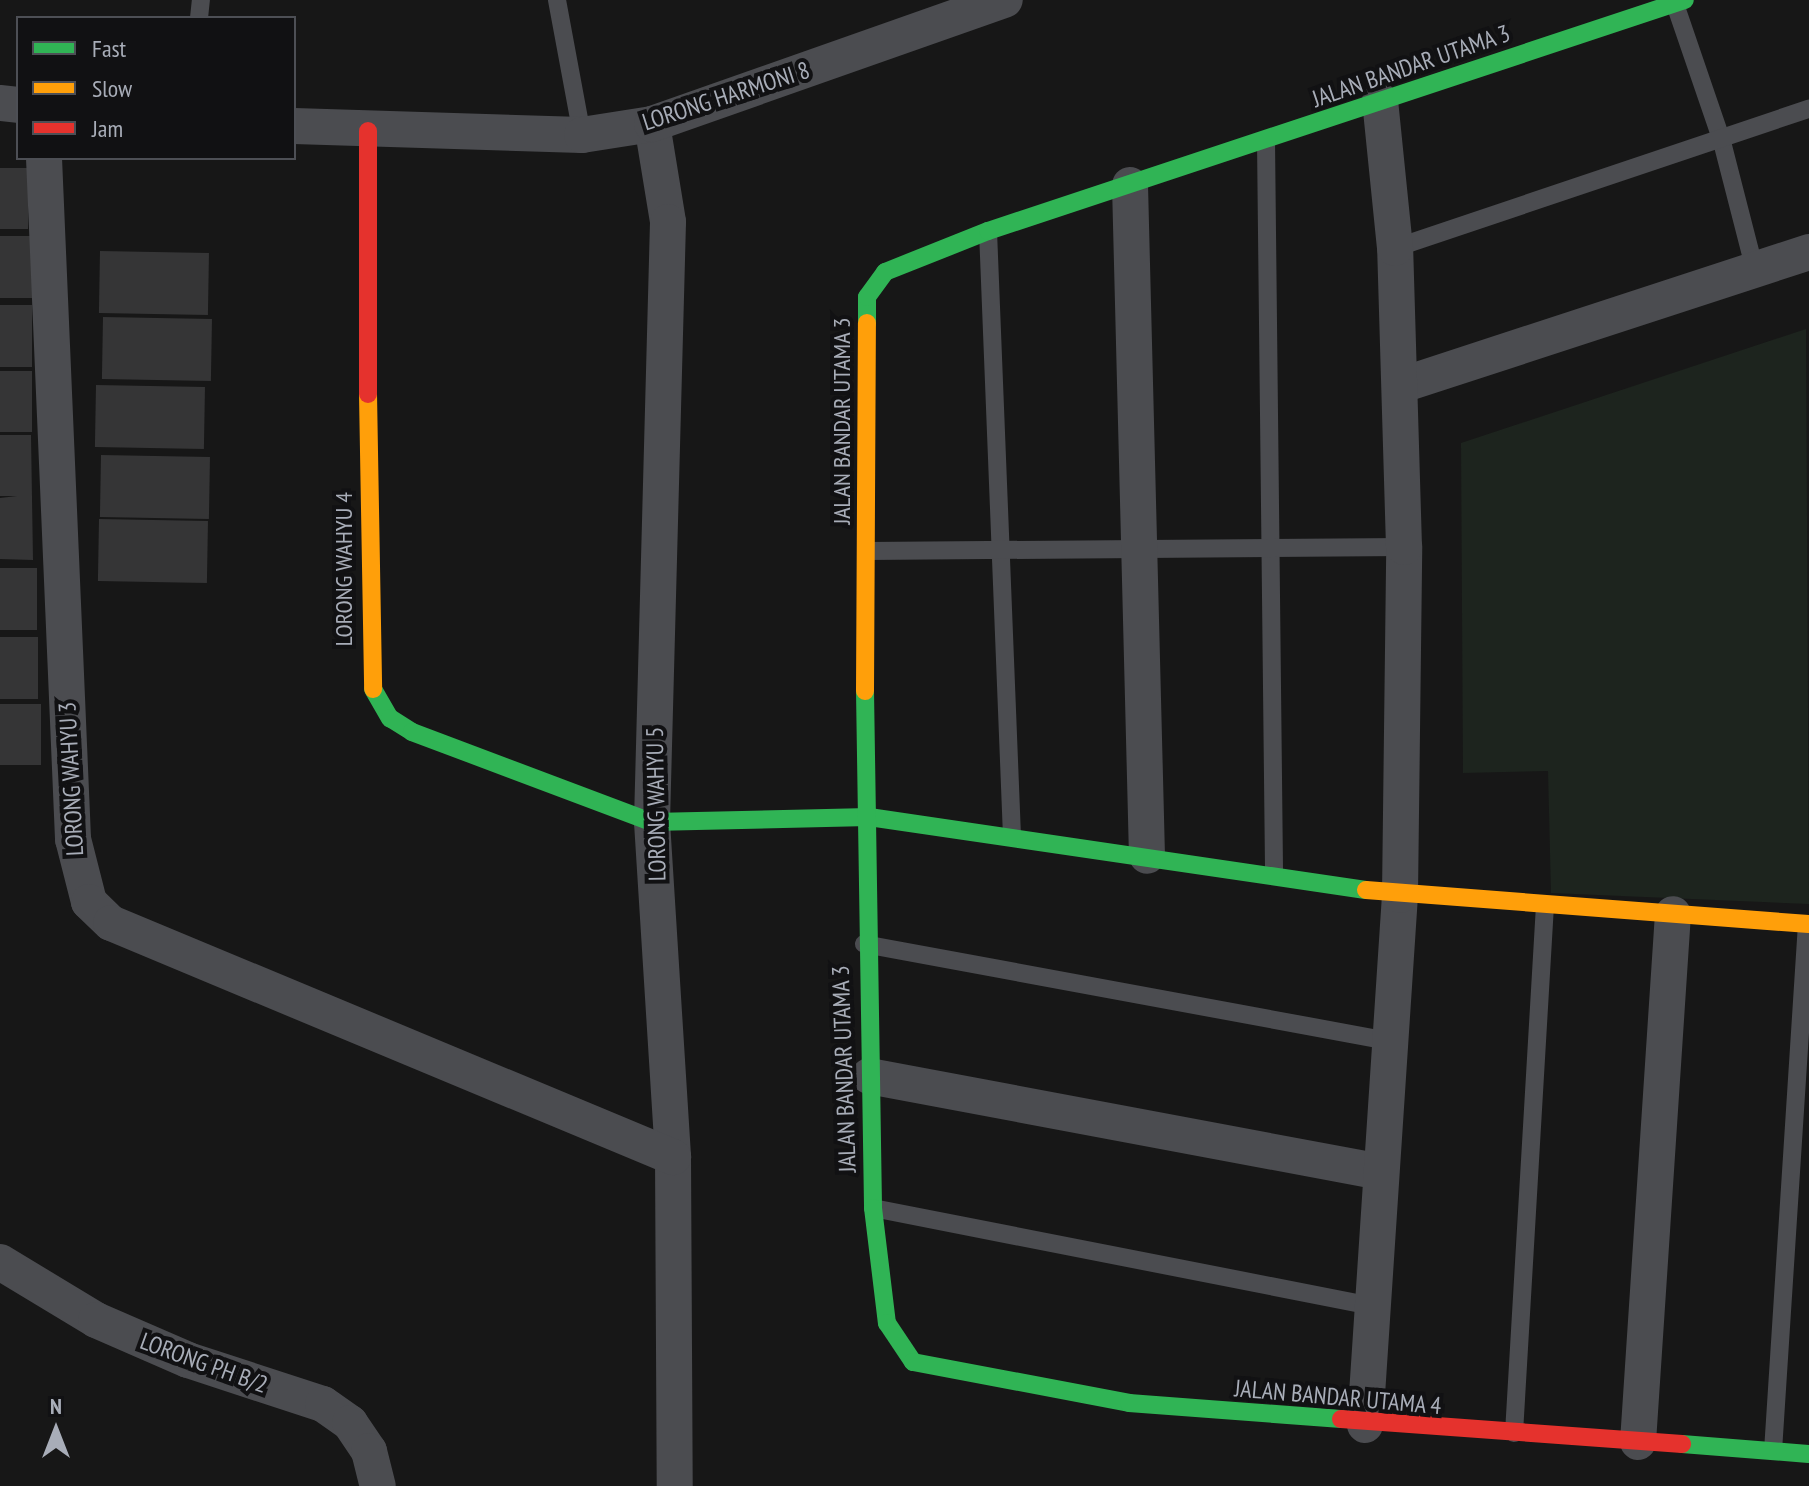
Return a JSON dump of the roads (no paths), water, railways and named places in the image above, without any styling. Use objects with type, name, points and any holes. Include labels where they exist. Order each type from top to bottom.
[{"type":"street","name":"LORONG HARMONI 8","points":[[296,126],[368,131],[582,135],[652,124],[1005,0]]},
{"type":"street","name":"JALAN BANDAR UTAMA 3","points":[[887,1323],[873,1208],[864,944],[869,817],[867,297],[885,272],[988,231],[1680,2]]},
{"type":"street","points":[[1365,1425],[1400,895],[1404,547],[1402,385],[1395,248],[1380,101]]},
{"type":"street","name":"LORONG WAHYU 5","points":[[652,124],[668,222],[652,822],[673,1157],[675,1486]]},
{"type":"street","name":"LORONG WAHYU 4","points":[[368,131],[367,666],[374,695],[390,718],[412,732],[652,822]]},
{"type":"street","name":"LORONG WAHYU 3","points":[[44,160],[73,839],[89,902],[111,923],[673,1157]]},
{"type":"street","points":[[1130,185],[1147,856]]},
{"type":"street","points":[[1402,385],[1755,270],[1807,260]]},
{"type":"street","points":[[652,822],[869,817],[1274,874],[1400,895],[1808,924]]},
{"type":"street","points":[[1638,1442],[1673,914]]},
{"type":"street","points":[[869,1076],[1381,1172]]},
{"type":"street","name":"LORONG PH B/2","points":[[0,1262],[96,1320],[188,1360],[323,1404],[350,1423],[369,1451],[378,1486]]},
{"type":"street","name":"JALAN BANDAR UTAMA 4","points":[[887,1323],[913,1362],[1129,1403],[1365,1425],[1809,1454]]},
{"type":"lane","points":[[557,0],[582,135]]},
{"type":"lane","points":[[1680,2],[1721,138],[1755,270]]},
{"type":"lane","points":[[1395,248],[1809,109]]},
{"type":"lane","points":[[1266,141],[1274,874]]},
{"type":"lane","points":[[988,231],[1012,837]]},
{"type":"lane","points":[[867,551],[1404,547]]},
{"type":"lane","points":[[1514,1434],[1545,905]]},
{"type":"lane","points":[[1773,1451],[1808,924]]},
{"type":"lane","points":[[864,944],[1389,1041]]},
{"type":"lane","points":[[873,1208],[1372,1306]]}]
